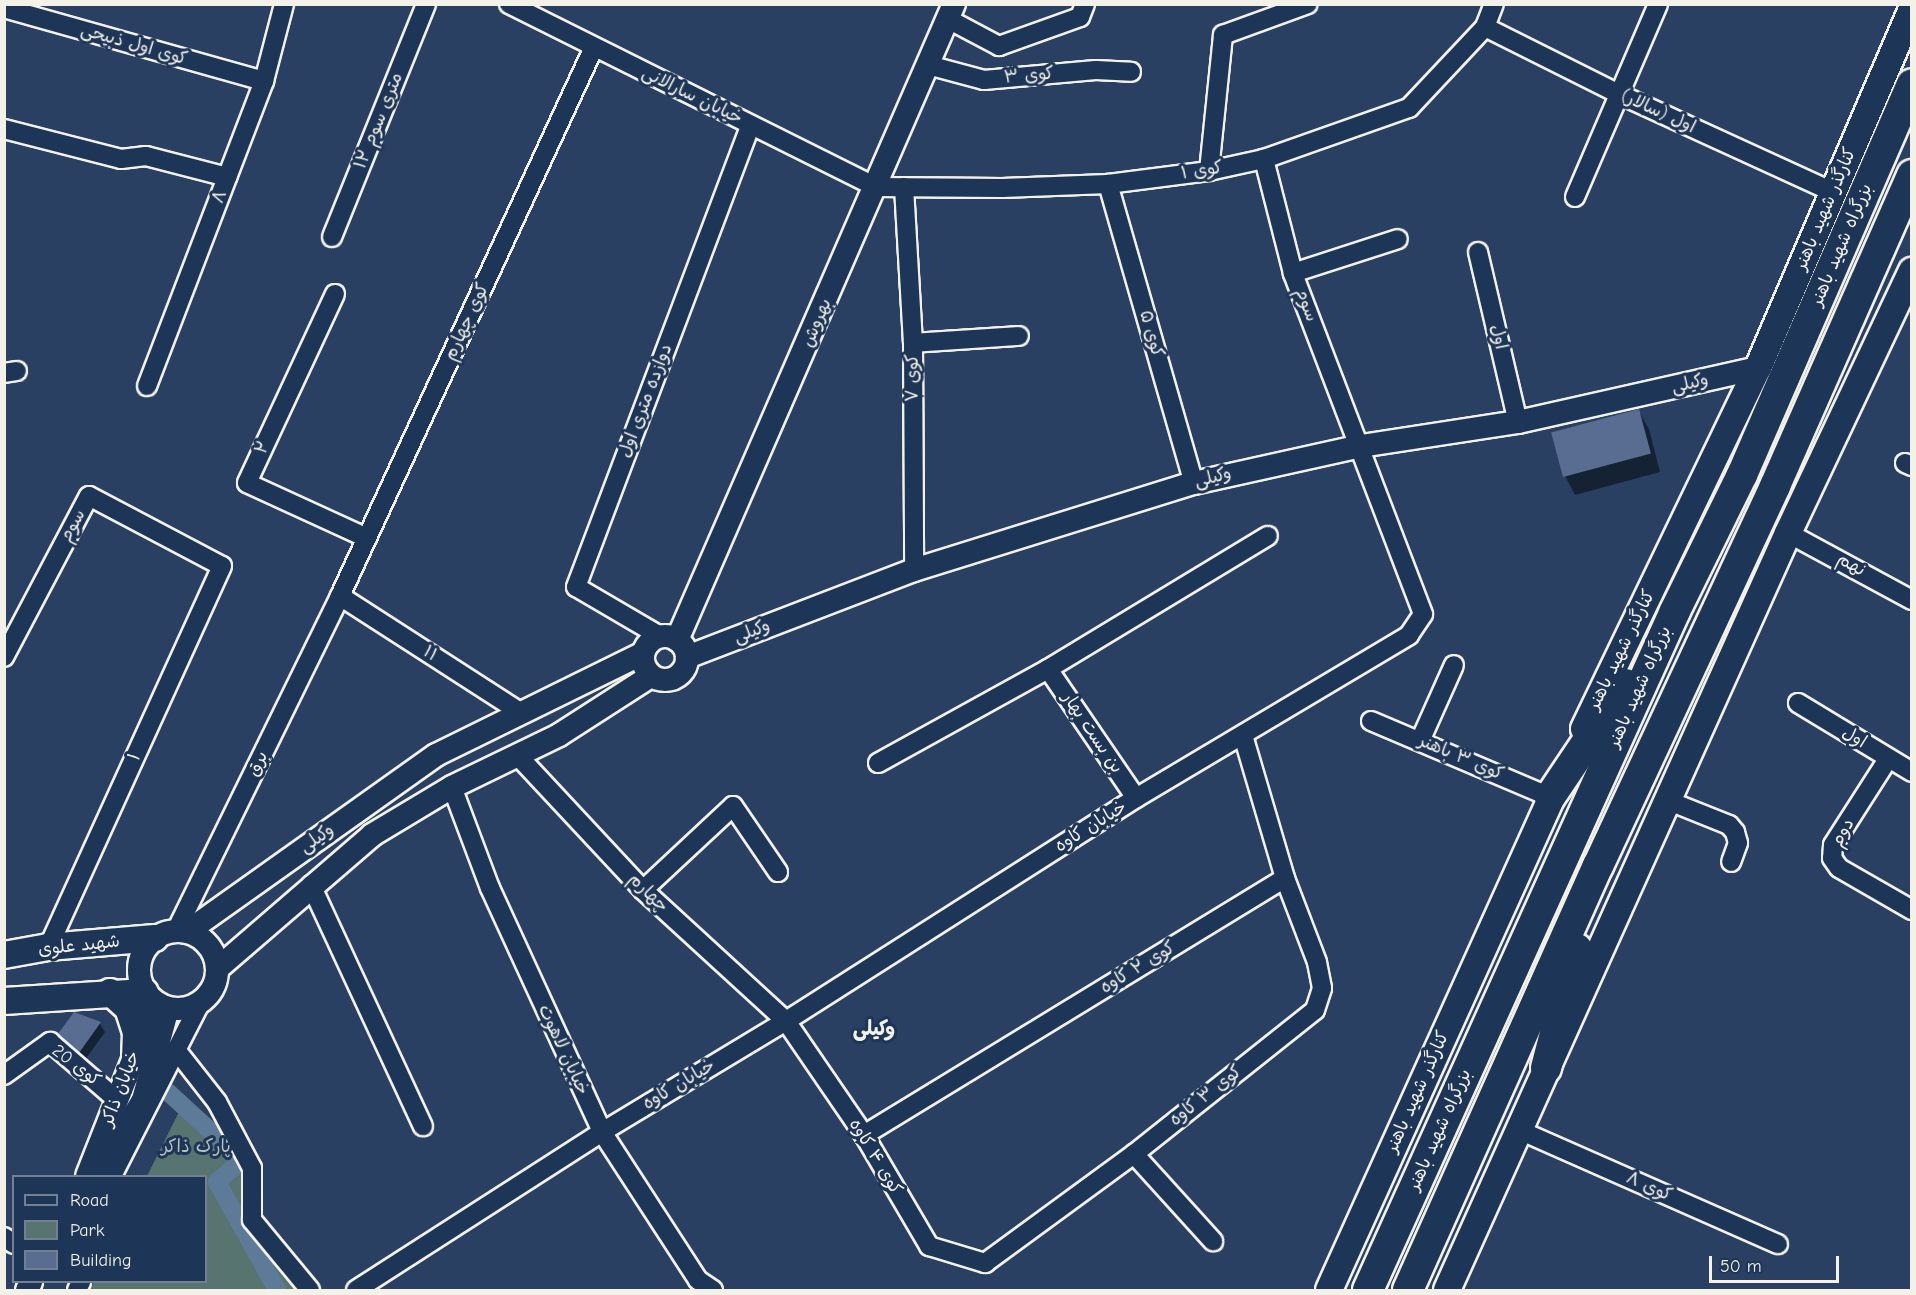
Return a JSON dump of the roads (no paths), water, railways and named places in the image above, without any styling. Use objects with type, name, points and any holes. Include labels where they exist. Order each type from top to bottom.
[{"type":"highway","name":"بزرگراه شهید باهنر","points":[[1368,1290],[1675,611],[1742,475],[1911,84]]},
{"type":"highway","name":"بزرگراه شهید باهنر","points":[[1408,1290],[1598,866],[1775,486],[1911,175]]},
{"type":"highway","points":[[1550,798],[1675,611]]},
{"type":"highway","points":[[1546,1068],[1598,866]]},
{"type":"main road","name":"کنارگذر شهید باهنر","points":[[1329,1290],[1550,798],[1758,368],[1911,8]]},
{"type":"main road","points":[[1447,1290],[1788,533],[1909,288]]},
{"type":"main road","name":"شهید علوی","points":[[4,955],[48,947],[172,934]]},
{"type":"main road","points":[[110,992],[128,1008],[136,1032],[135,1055]]},
{"type":"main road","points":[[4,1001],[110,992],[155,1000]]},
{"type":"street","name":"۸","points":[[147,386],[264,81],[284,4]]},
{"type":"street","name":"۱۲ متری سوم","points":[[332,237],[426,4]]},
{"type":"street","name":"خیابان سارالانی","points":[[508,4],[876,186]]},
{"type":"street","points":[[951,12],[999,46],[1080,17],[1085,4]]},
{"type":"street","points":[[1209,171],[1223,35],[1308,4]]},
{"type":"street","points":[[1485,27],[1494,4]]},
{"type":"street","points":[[1575,197],[1621,95],[1658,4]]},
{"type":"street","name":"کوی اول ذبیحی","points":[[4,8],[264,81]]},
{"type":"street","name":"بهروش","points":[[675,644],[951,12]]},
{"type":"street","name":"کوی ۱","points":[[876,186],[1108,184],[1209,171],[1264,159],[1409,108],[1485,27]]},
{"type":"street","name":"اول (سالار)","points":[[1485,27],[1621,95],[1833,192]]},
{"type":"street","name":"کوی چهارم","points":[[340,596],[594,47]]},
{"type":"street","name":"کوی ۳","points":[[928,65],[984,80],[1096,69],[1131,72]]},
{"type":"street","name":"دوازده متری اول","points":[[675,644],[576,587],[751,125]]},
{"type":"street","points":[[4,129],[121,159],[146,156],[227,177]]},
{"type":"street","name":"سوم","points":[[1264,159],[1293,273],[1361,446]]},
{"type":"street","name":"کوی ۵","points":[[1108,184],[1194,483]]},
{"type":"street","name":"کوی ۷","points":[[904,187],[913,343],[914,570]]},
{"type":"street","points":[[1293,273],[1398,239]]},
{"type":"street","name":"اول","points":[[1478,252],[1518,422]]},
{"type":"street","name":"۲","points":[[335,294],[247,483],[367,538]]},
{"type":"street","points":[[913,343],[1019,336]]},
{"type":"street","name":"وکیلی","points":[[675,644],[1194,483],[1361,446],[1518,422],[1758,368]]},
{"type":"street","name":"خیابان کاوه","points":[[362,1290],[602,1132],[786,1021],[1136,798],[1409,635],[1423,614],[1361,446]]},
{"type":"street","name":"سوم","points":[[4,657],[89,496],[222,566]]},
{"type":"street","name":"نهم","points":[[1788,533],[1911,600]]},
{"type":"street","points":[[878,764],[1048,669],[1268,536]]},
{"type":"street","name":"۱","points":[[48,947],[222,566]]},
{"type":"street","name":"۱۱","points":[[340,596],[520,712]]},
{"type":"street","name":"برق","points":[[172,934],[340,596]]},
{"type":"street","points":[[649,642],[675,644],[685,669],[675,678],[663,680],[651,676],[644,666],[643,653],[649,642]]},
{"type":"street","name":"وکیلی","points":[[172,934],[436,755],[643,653]]},
{"type":"street","points":[[1420,741],[1454,665]]},
{"type":"street","name":"بن بست بهار","points":[[1048,669],[1136,798]]},
{"type":"street","name":"وکیلی","points":[[217,969],[311,885],[372,836],[452,788],[519,757],[651,676]]},
{"type":"street","name":"اول","points":[[1798,703],[1911,772]]},
{"type":"street","name":"کوی ۳ باهنر","points":[[1371,721],[1550,798]]},
{"type":"street","points":[[1243,735],[1285,878]]},
{"type":"street","name":"چهارم","points":[[519,757],[643,890],[786,1021]]},
{"type":"street","name":"دوم","points":[[1888,759],[1833,845],[1832,858],[1839,868],[1911,910]]},
{"type":"street","name":"خیابان لاهوت","points":[[452,788],[490,888],[602,1132],[698,1280],[713,1290]]},
{"type":"street","points":[[1669,801],[1728,825],[1735,832],[1738,843],[1731,862]]},
{"type":"street","points":[[643,890],[733,806],[778,872]]},
{"type":"street","name":"کوی ۲ کاوه","points":[[864,1135],[1285,878]]},
{"type":"street","name":"کوی ۳ کاوه","points":[[985,1263],[1134,1154],[1315,1010],[1322,988],[1317,962],[1285,878]]},
{"type":"street","points":[[311,885],[423,1126]]},
{"type":"street","points":[[113,1175],[201,1001],[216,981],[217,969],[208,945],[172,934],[146,947],[138,969],[155,1000],[191,1007],[201,1001]]},
{"type":"street","name":"خیابان ذاکر","points":[[87,1175],[155,1000]]},
{"type":"street","name":"خیابان ذاکر","points":[[97,1175],[143,1100],[155,1000]]},
{"type":"street","name":"کوی ۴ کاوه","points":[[786,1021],[864,1135],[928,1246],[985,1263]]},
{"type":"street","name":"کوی 20","points":[[4,1075],[50,1042],[117,1100]]},
{"type":"street","points":[[177,1051],[217,1102],[252,1168],[252,1220],[310,1290]]},
{"type":"street","name":"کوی ۸","points":[[1520,1130],[1778,1244]]},
{"type":"street","points":[[1134,1154],[1213,1241]]},
{"type":"waterway","points":[[168,1092],[242,1160],[217,1182],[277,1290]]},
{"type":"district","name":"وکیلی","points":[[874,1028]]},
{"type":"park label","name":"پارک ذاکر","points":[[196,1147]]}]
